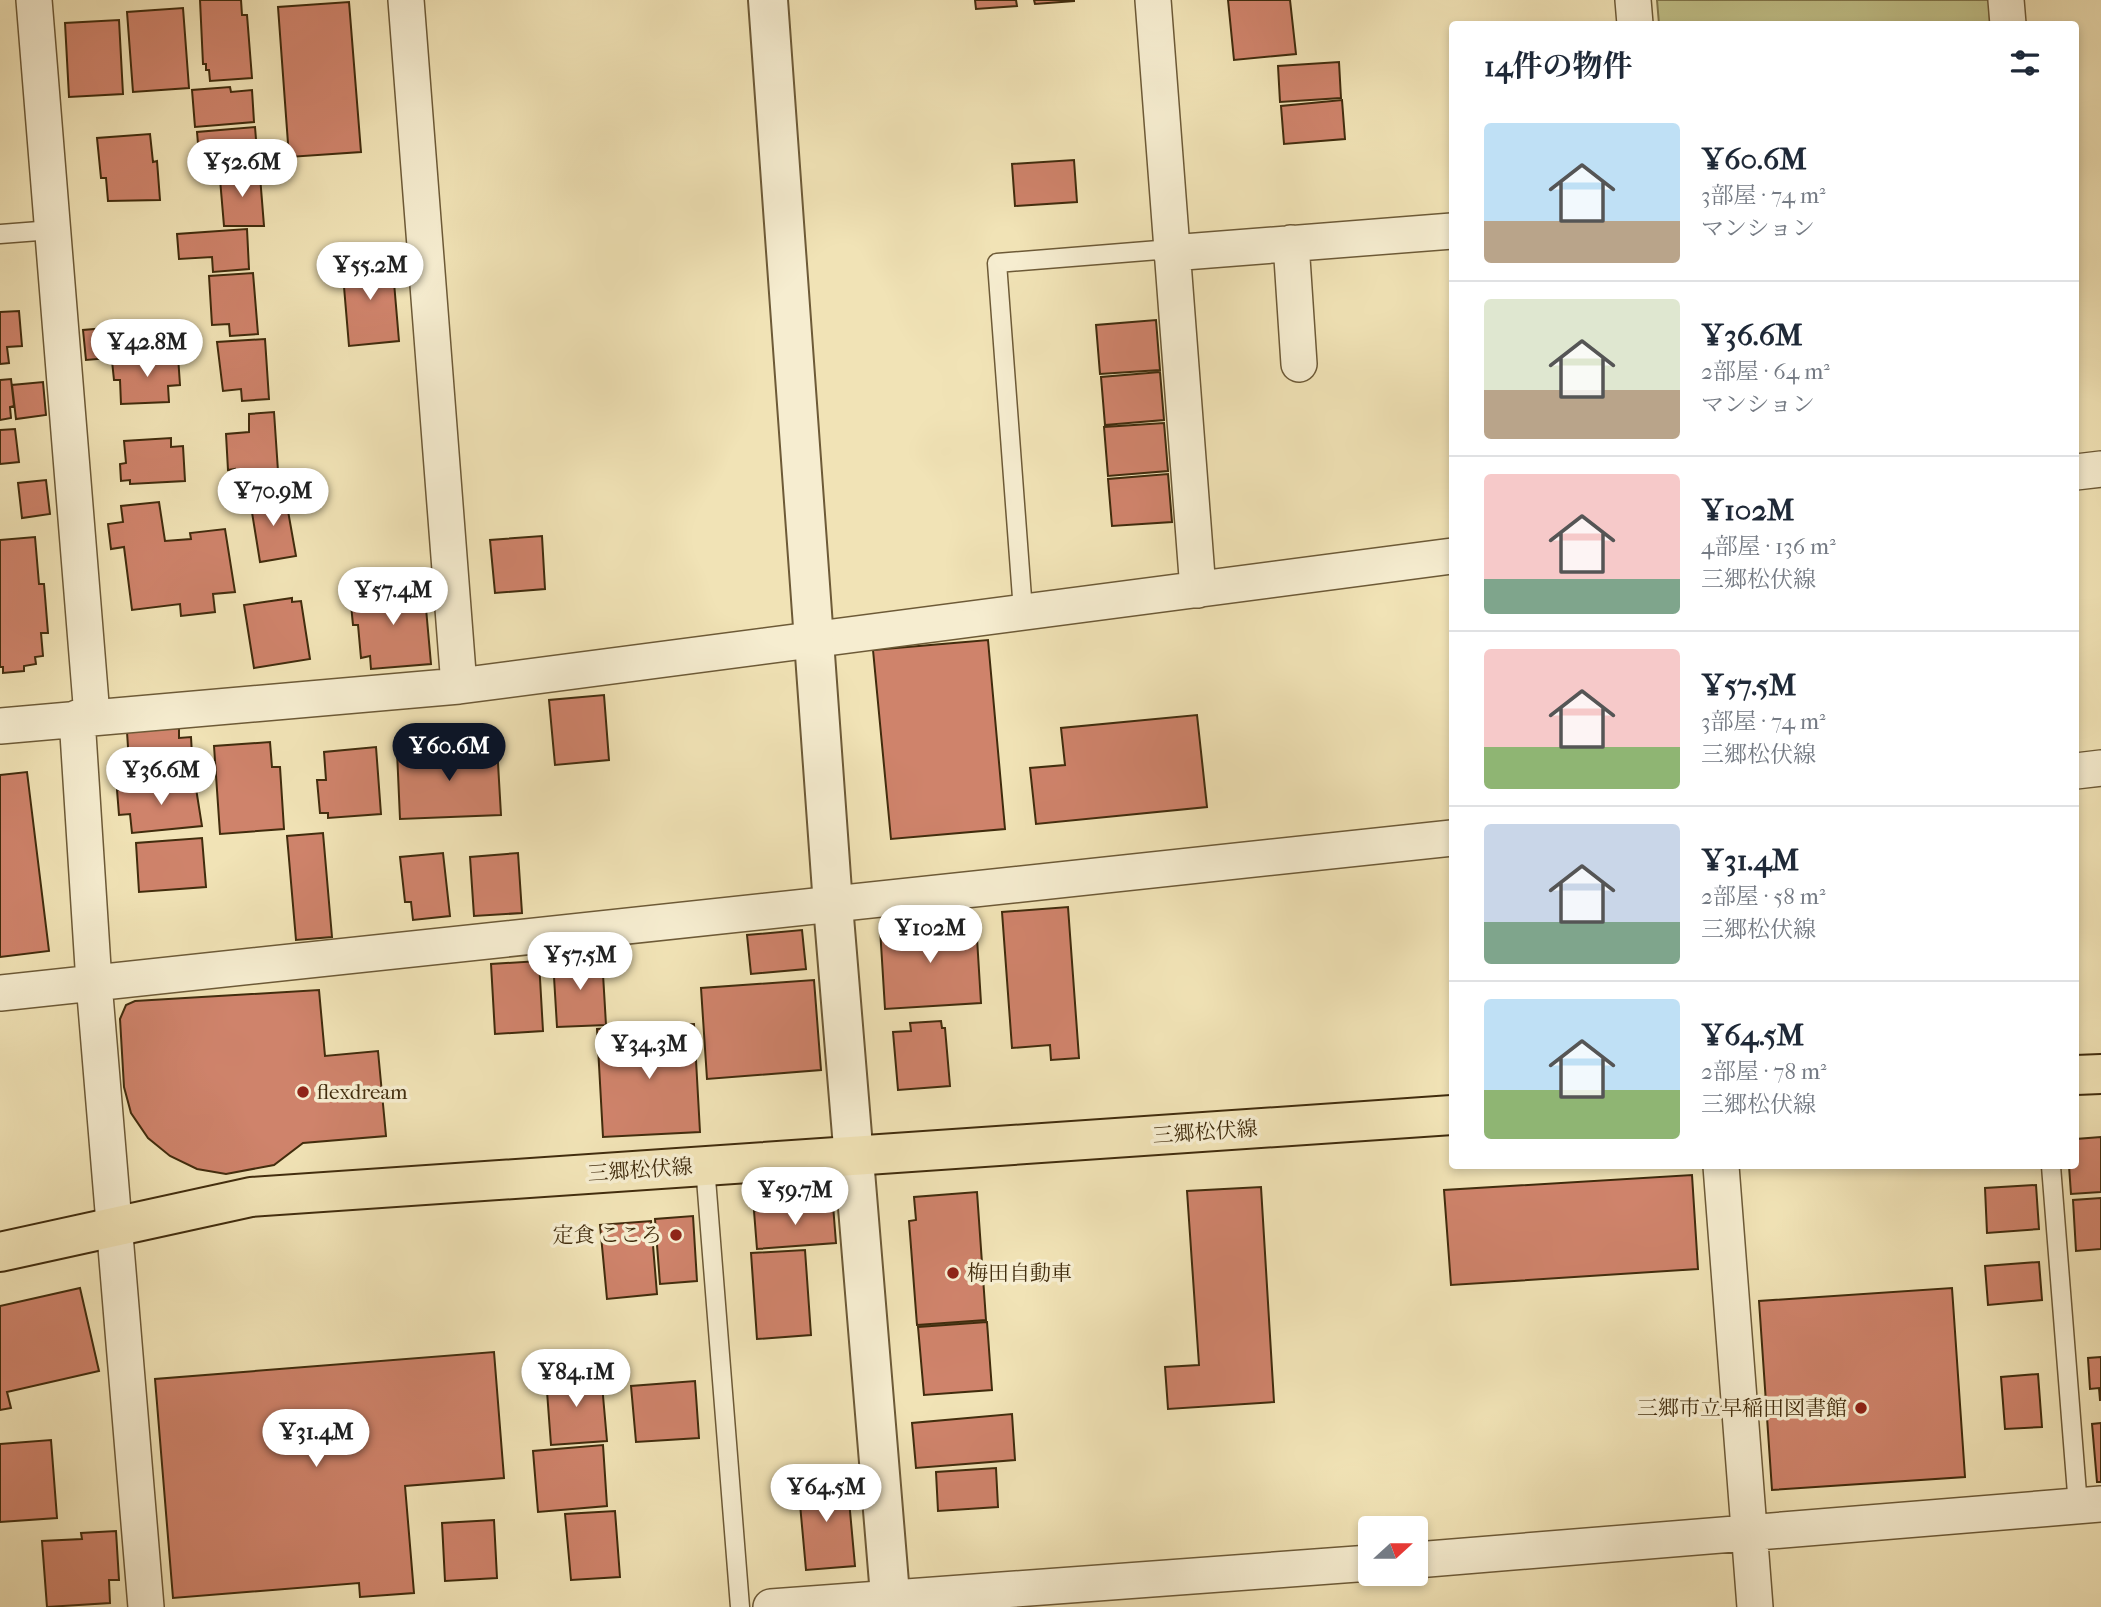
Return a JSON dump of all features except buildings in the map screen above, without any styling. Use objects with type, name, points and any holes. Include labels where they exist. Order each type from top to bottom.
[{"type":"main road","points":[[2079,1075],[2101,1074]]},
{"type":"main road","name":"三郷松伏線","points":[[0,1252],[251,1197],[1449,1115]]},
{"type":"street","points":[[34,0],[84,718],[94,983],[146,1607]]},
{"type":"street","points":[[406,0],[459,686]]},
{"type":"street","points":[[768,0],[833,905],[856,1155],[890,1603]]},
{"type":"street","points":[[1153,0],[1198,590]]},
{"type":"street","points":[[1633,0],[1635,21]]},
{"type":"street","points":[[2006,0],[2008,21]]},
{"type":"street","points":[[1171,251],[1449,231]]},
{"type":"street","points":[[1291,243],[1299,364]]},
{"type":"street","points":[[2079,472],[2101,469]]},
{"type":"street","points":[[0,726],[459,686],[815,637],[1449,556]]},
{"type":"street","points":[[2079,771],[2101,768]]},
{"type":"street","points":[[0,993],[1449,838]]},
{"type":"street","points":[[1721,1169],[1755,1607]]},
{"type":"street","points":[[1428,1559],[2090,1505]]},
{"type":"street","points":[[771,1607],[890,1603],[1358,1564]]},
{"type":"lane","points":[[0,234],[52,230]]},
{"type":"lane","points":[[1023,611],[997,263],[1171,251]]},
{"type":"lane","points":[[705,1166],[740,1607]]},
{"type":"lane","points":[[2051,1169],[2090,1505]]},
{"type":"green space","points":[[1657,0],[1989,0],[1990,21],[1659,21]]},
{"type":"place","name":"flexdream","points":[[303,1092]]},
{"type":"place","name":"定食 こころ","points":[[676,1235]]},
{"type":"place","name":"梅田自動車","points":[[953,1273]]},
{"type":"place","name":"三郷市立早稲田図書館","points":[[1861,1408]]}]
